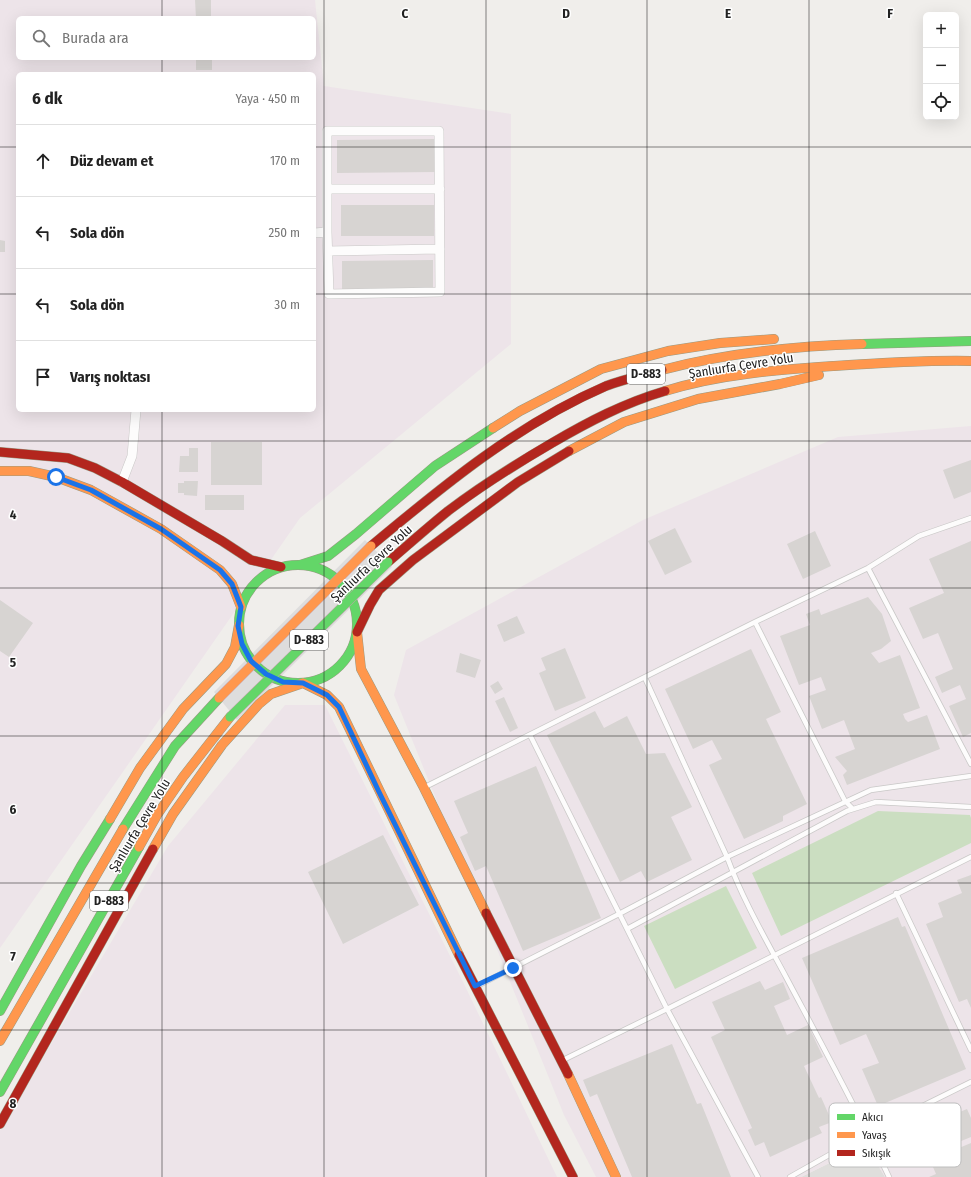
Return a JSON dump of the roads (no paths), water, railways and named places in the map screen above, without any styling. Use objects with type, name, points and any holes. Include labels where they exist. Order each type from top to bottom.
[{"type":"main road","points":[[0,452],[68,458],[95,468],[122,482],[222,541],[251,560],[281,567],[300,565],[328,556],[435,466],[520,411],[602,369],[668,351],[720,342],[786,338]]},
{"type":"main road","points":[[808,338],[873,343]]},
{"type":"main road","name":"Şanlıurfa Çevre Yolu","points":[[0,1041],[114,844],[175,746],[219,698],[371,546],[482,457],[521,432],[562,409],[609,386],[666,368],[725,355],[804,346],[971,341]]},
{"type":"main road","name":"Şanlıurfa Çevre Yolu","points":[[0,1092],[157,815],[183,777],[230,718],[388,562],[448,512],[512,467],[555,441],[595,419],[644,397],[688,385],[736,376],[806,368],[951,360],[971,361]]},
{"type":"main road","points":[[0,1124],[173,814],[222,746],[259,704],[271,694],[323,678],[340,667],[352,651],[357,632],[379,590],[413,560],[518,482],[569,451],[624,422],[698,399],[780,384],[870,364]]},
{"type":"main road","points":[[0,471],[29,471],[56,477],[91,490],[161,529],[220,570],[232,584],[241,607]]},
{"type":"main road","points":[[300,565],[318,568],[336,578],[349,593],[357,612],[357,632],[361,669],[424,788],[513,968],[561,1060],[616,1177]]},
{"type":"main road","points":[[0,1011],[82,866],[140,768],[183,709],[226,664],[235,647],[241,607],[250,589],[264,576],[281,567]]},
{"type":"main road","points":[[238,626],[242,644],[251,661],[266,674],[283,682],[303,683],[327,695],[339,707],[379,792],[475,986],[573,1177]]},
{"type":"street","points":[[327,131],[439,131],[440,292],[329,294],[327,189],[327,131]]},
{"type":"street","points":[[327,189],[440,189]]},
{"type":"street","points":[[316,233],[327,232]]},
{"type":"street","points":[[328,250],[440,249]]},
{"type":"street","points":[[122,482],[132,456],[136,412]]},
{"type":"lane","points":[[424,788],[755,622],[868,568],[919,536],[971,518]]},
{"type":"lane","points":[[868,568],[971,764]]},
{"type":"lane","points":[[755,622],[845,801],[853,809]]},
{"type":"lane","points":[[644,678],[733,873],[852,1103]]},
{"type":"lane","points":[[530,734],[667,1009],[758,1177]]},
{"type":"lane","points":[[475,986],[619,914],[727,857],[845,801],[871,790],[971,776]]},
{"type":"lane","points":[[627,929],[847,811],[876,802],[971,807]]},
{"type":"lane","points":[[561,1060],[775,956],[896,893],[971,857]]},
{"type":"lane","points":[[896,893],[971,1050]]},
{"type":"lane","points":[[929,1103],[971,1082]]},
{"type":"lane","points":[[790,1177],[829,1155]]},
{"type":"lane","points":[[884,1167],[889,1177]]}]
